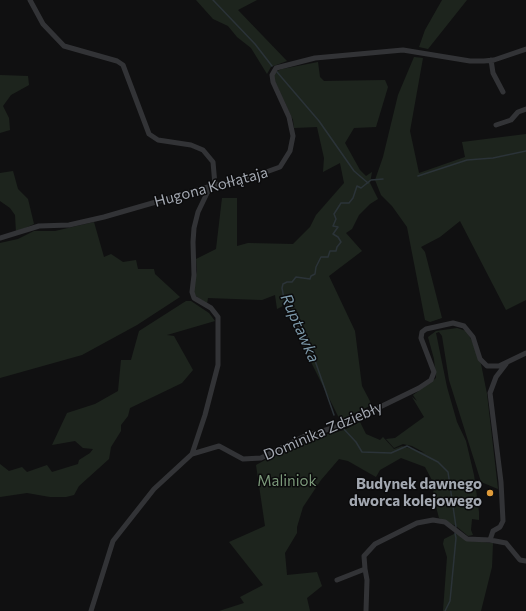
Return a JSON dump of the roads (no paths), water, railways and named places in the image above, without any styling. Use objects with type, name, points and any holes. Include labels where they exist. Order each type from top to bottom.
[{"type":"street","points":[[30,0],[43,24],[64,46],[117,60],[123,65],[128,74],[149,134],[158,140],[191,145],[203,150],[213,162],[213,186],[198,212],[194,228],[192,242],[194,275],[192,292],[194,298],[211,308],[218,318],[218,365],[205,415],[192,454]]},
{"type":"street","name":"Hugona Kołłątaja","points":[[0,238],[39,226],[69,225],[213,186],[244,180],[276,169],[287,157],[292,143],[292,130],[289,117],[273,82],[272,75],[276,68],[315,58],[396,50],[412,51],[470,62],[491,60],[526,49]]},
{"type":"street","points":[[491,60],[493,73],[503,92]]},
{"type":"street","points":[[496,125],[511,120],[518,112],[526,109]]},
{"type":"street","name":"Dominika Zdziebły","points":[[90,611],[113,541],[154,489],[192,454],[219,446],[243,459],[261,458],[305,436],[343,425],[419,388],[431,380],[434,372],[421,338],[422,332],[426,329],[446,323],[458,323],[468,330],[473,337],[480,359],[487,366],[499,366],[526,353]]},
{"type":"street","name":"Dominika Zdziebły","points":[[490,540],[493,531],[502,525],[503,521],[501,482],[490,393],[496,377],[508,362]]},
{"type":"street","points":[[366,611],[367,580],[364,556],[371,548],[385,538],[417,523],[439,520],[445,522],[467,539],[490,540],[506,544],[520,560],[526,561]]},
{"type":"street","points":[[337,580],[365,569]]},
{"type":"waterway","points":[[213,0],[255,44],[272,66]]},
{"type":"waterway","points":[[277,72],[319,121],[354,171],[368,183]]},
{"type":"waterway","name":"Ruptawka","points":[[418,176],[467,160],[493,158],[526,151]]},
{"type":"waterway","name":"Ruptawka","points":[[334,415],[305,332],[300,330],[284,299],[282,288],[283,284],[292,282],[296,277],[310,279],[311,276],[315,274],[316,267],[321,257],[328,257],[330,251],[336,251],[341,242],[338,237],[333,234],[338,227],[333,226],[336,219],[334,214],[341,203],[349,203],[353,198],[357,186],[361,188],[371,180],[383,179]]},
{"type":"waterway","name":"Ruptawka","points":[[342,427],[356,442],[362,452],[391,453],[407,446],[438,462],[448,472],[456,527]]},
{"type":"waterway","name":"Ruptawka","points":[[445,611],[450,601],[456,538],[455,533]]},
{"type":"place","name":"Budynek dawnego dworca kolejowego","points":[[490,493]]},
{"type":"park label","name":"Maliniok","points":[[287,481]]}]
